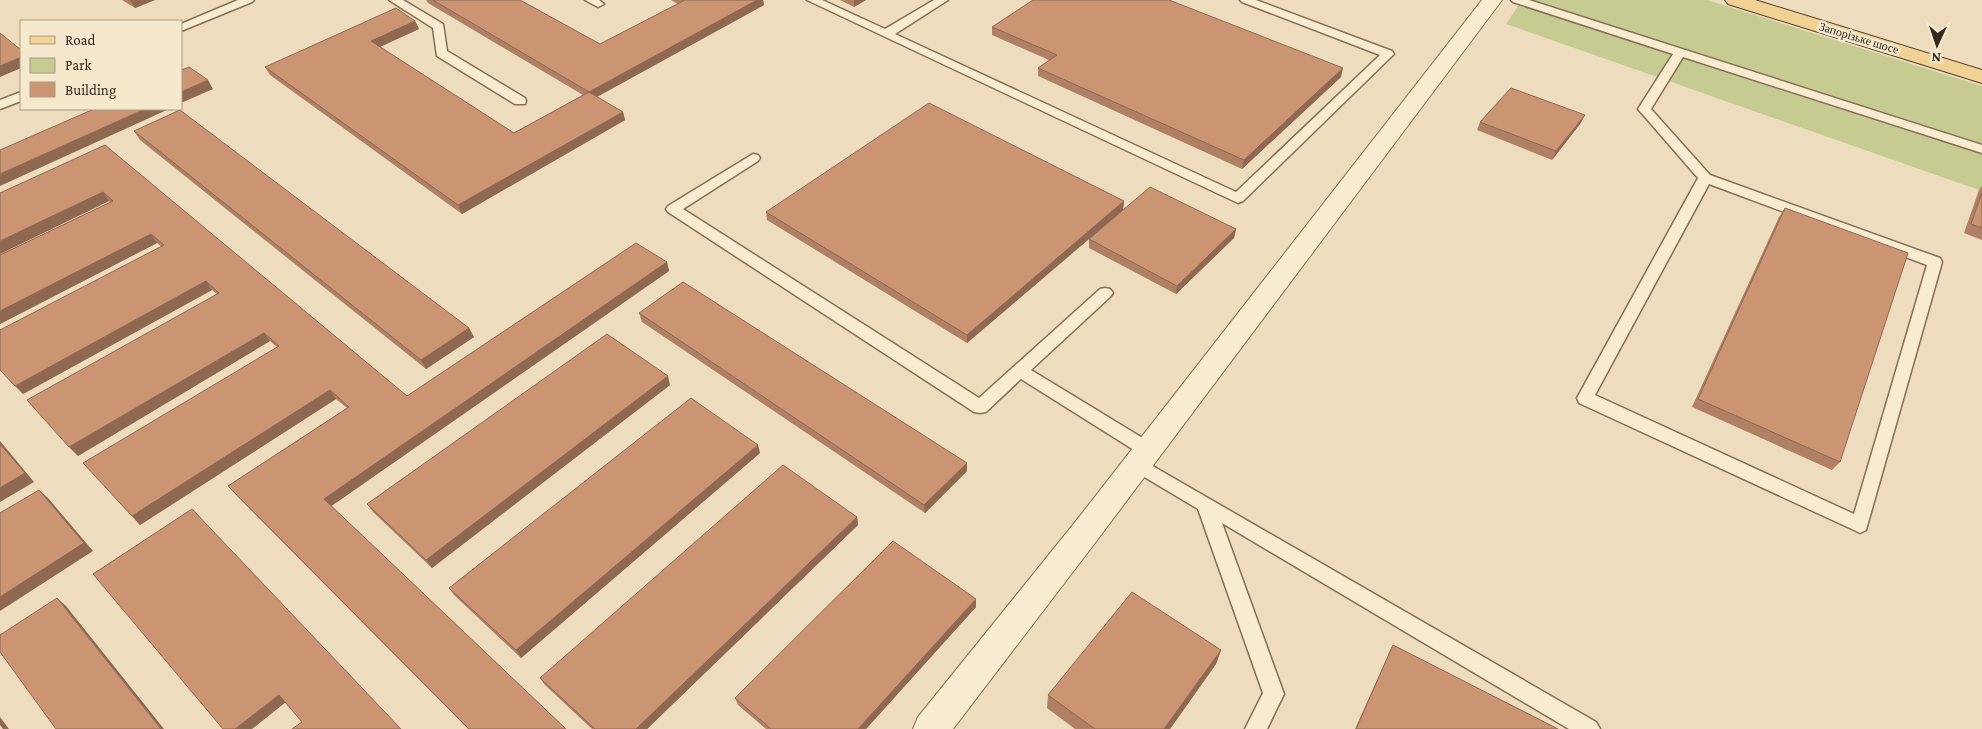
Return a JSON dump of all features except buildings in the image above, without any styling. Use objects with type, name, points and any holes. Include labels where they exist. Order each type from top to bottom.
[{"type":"main road","name":"Запорізьке шосе","points":[[1735,0],[1982,77]]},
{"type":"street","points":[[931,729],[1143,457],[1492,0]]},
{"type":"lane","points":[[182,28],[248,0]]},
{"type":"lane","points":[[395,0],[439,26],[442,53],[520,102]]},
{"type":"lane","points":[[813,0],[1238,198],[1388,54],[1246,0]]},
{"type":"lane","points":[[886,34],[942,0]]},
{"type":"lane","points":[[1516,0],[1982,149]]},
{"type":"lane","points":[[1680,52],[1644,109],[1706,178],[1935,262],[1860,525],[1585,398],[1706,178]]},
{"type":"lane","points":[[0,105],[20,96]]},
{"type":"lane","points":[[753,158],[673,209],[980,406],[1104,293]]},
{"type":"lane","points":[[1020,371],[1143,457],[1206,505],[1589,729]]},
{"type":"lane","points":[[1206,505],[1274,694],[1256,729]]},
{"type":"green space","points":[[1522,0],[1707,0],[1982,86],[1982,191],[1506,24]]}]
